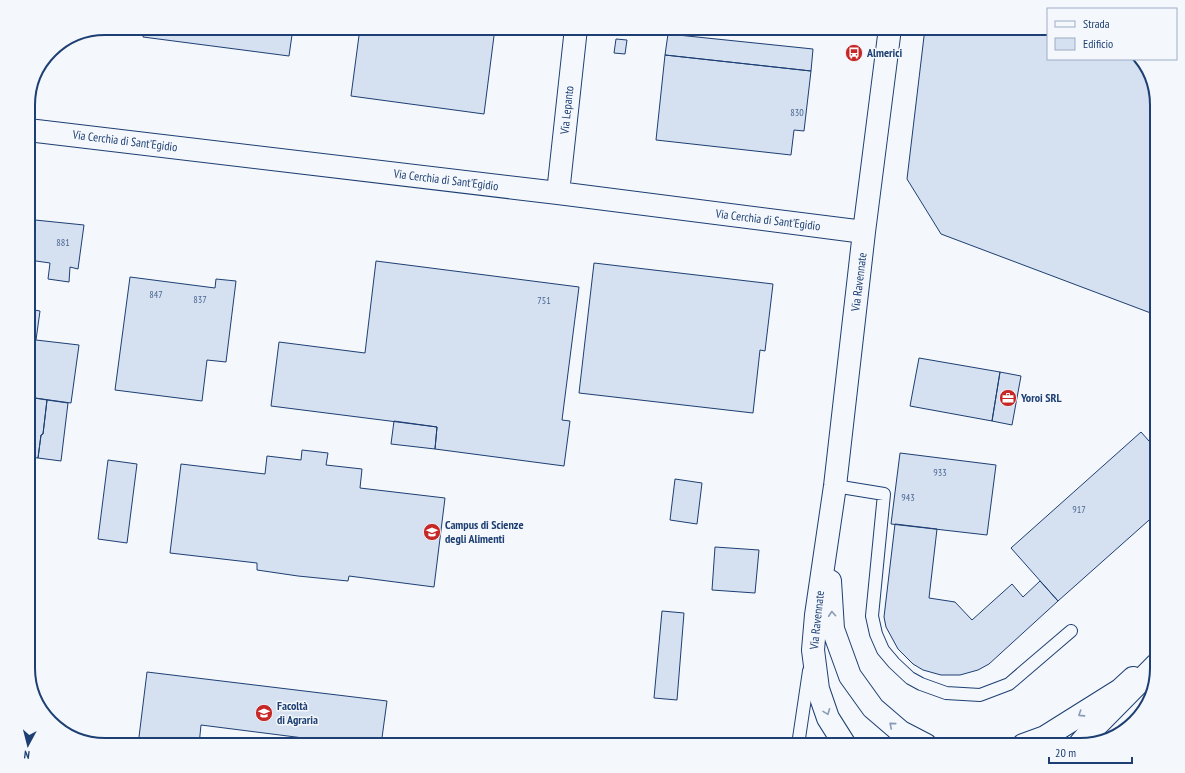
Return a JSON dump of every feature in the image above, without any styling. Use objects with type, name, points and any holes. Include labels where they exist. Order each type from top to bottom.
[{"type":"street","name":"Via Lepanto","points":[[558,193],[575,35]]},
{"type":"street","name":"Via Ravennate","points":[[841,738],[828,718],[818,689],[813,650],[816,615],[835,486],[864,232],[889,35]]},
{"type":"street","name":"Via Cerchia di Sant'Egidio","points":[[35,131],[558,193],[864,232]]},
{"type":"street","name":"Via Ravennate","points":[[828,536],[833,629],[850,676],[872,708],[901,732],[913,738]]},
{"type":"street","points":[[1042,738],[1120,690],[1150,664]]},
{"type":"street","points":[[1085,737],[1150,671]]},
{"type":"lane","points":[[835,486],[884,494],[872,616],[876,634],[883,650],[910,678],[921,684],[946,693],[980,695],[1010,684],[1071,631]]},
{"type":"lane","points":[[799,738],[813,650]]},
{"type":"building","points":[[143,35],[292,35],[289,56],[143,37]]},
{"type":"building","points":[[359,35],[494,35],[484,114],[351,96]]},
{"type":"building","points":[[668,35],[813,49],[811,71],[665,55]]},
{"type":"building","points":[[924,35],[1047,35],[1047,60],[1134,60],[1145,78],[1148,87],[1150,105],[1150,313],[941,234],[907,179]]},
{"type":"building","points":[[616,39],[627,40],[625,54],[614,53]]},
{"type":"building","points":[[665,55],[811,71],[804,131],[794,130],[791,155],[656,140]]},
{"type":"building","points":[[35,220],[84,225],[78,269],[70,267],[69,282],[48,279],[50,263],[35,261]]},
{"type":"building","points":[[376,261],[579,287],[562,420],[570,421],[564,466],[435,449],[437,427],[271,406],[279,342],[365,353]]},
{"type":"building","points":[[594,263],[773,284],[765,351],[760,350],[753,413],[579,393]]},
{"type":"building","points":[[130,277],[215,288],[216,279],[236,281],[226,362],[207,360],[202,401],[115,390]]},
{"type":"building","points":[[35,310],[40,311],[36,340],[79,345],[71,403],[35,398]]},
{"type":"building","points":[[919,358],[1000,372],[992,421],[910,406]]},
{"type":"building","points":[[1000,372],[1021,376],[1012,425],[992,421]]},
{"type":"building","points":[[35,398],[47,400],[43,434],[41,435],[38,458],[35,458]]},
{"type":"building","points":[[47,400],[68,403],[61,461],[38,458],[41,435],[43,434]]},
{"type":"building","points":[[394,421],[437,427],[435,449],[391,444]]},
{"type":"building","points":[[1141,432],[1150,442],[1150,519],[1058,601],[1011,548]]},
{"type":"building","points":[[302,450],[328,453],[326,465],[362,469],[360,488],[445,498],[434,587],[349,576],[348,581],[298,576],[257,570],[257,563],[170,553],[181,464],[265,474],[267,456],[301,460]]},
{"type":"building","points":[[900,453],[996,465],[987,535],[891,524]]},
{"type":"building","points":[[108,460],[137,464],[127,543],[98,539]]},
{"type":"building","points":[[675,479],[702,483],[697,524],[670,520]]},
{"type":"building","points":[[895,524],[937,529],[929,598],[955,602],[972,620],[1012,584],[1023,597],[1040,581],[1058,601],[989,664],[978,670],[960,675],[941,675],[923,670],[913,664],[898,649],[886,627],[884,617]]},
{"type":"building","points":[[715,547],[759,550],[755,593],[712,590]]},
{"type":"building","points":[[662,611],[684,613],[677,700],[654,698]]},
{"type":"building","name":"Facoltà di Agraria","points":[[147,672],[387,701],[382,738],[303,738],[201,725],[200,738],[139,738]]},
{"type":"place","name":"Almerici","points":[[854,53]]},
{"type":"place","name":"Yoroi SRL","points":[[1008,398]]},
{"type":"place","name":"Campus di Scienze degli Alimenti","points":[[432,532]]},
{"type":"place","name":"Facoltà di Agraria","points":[[264,713]]}]
